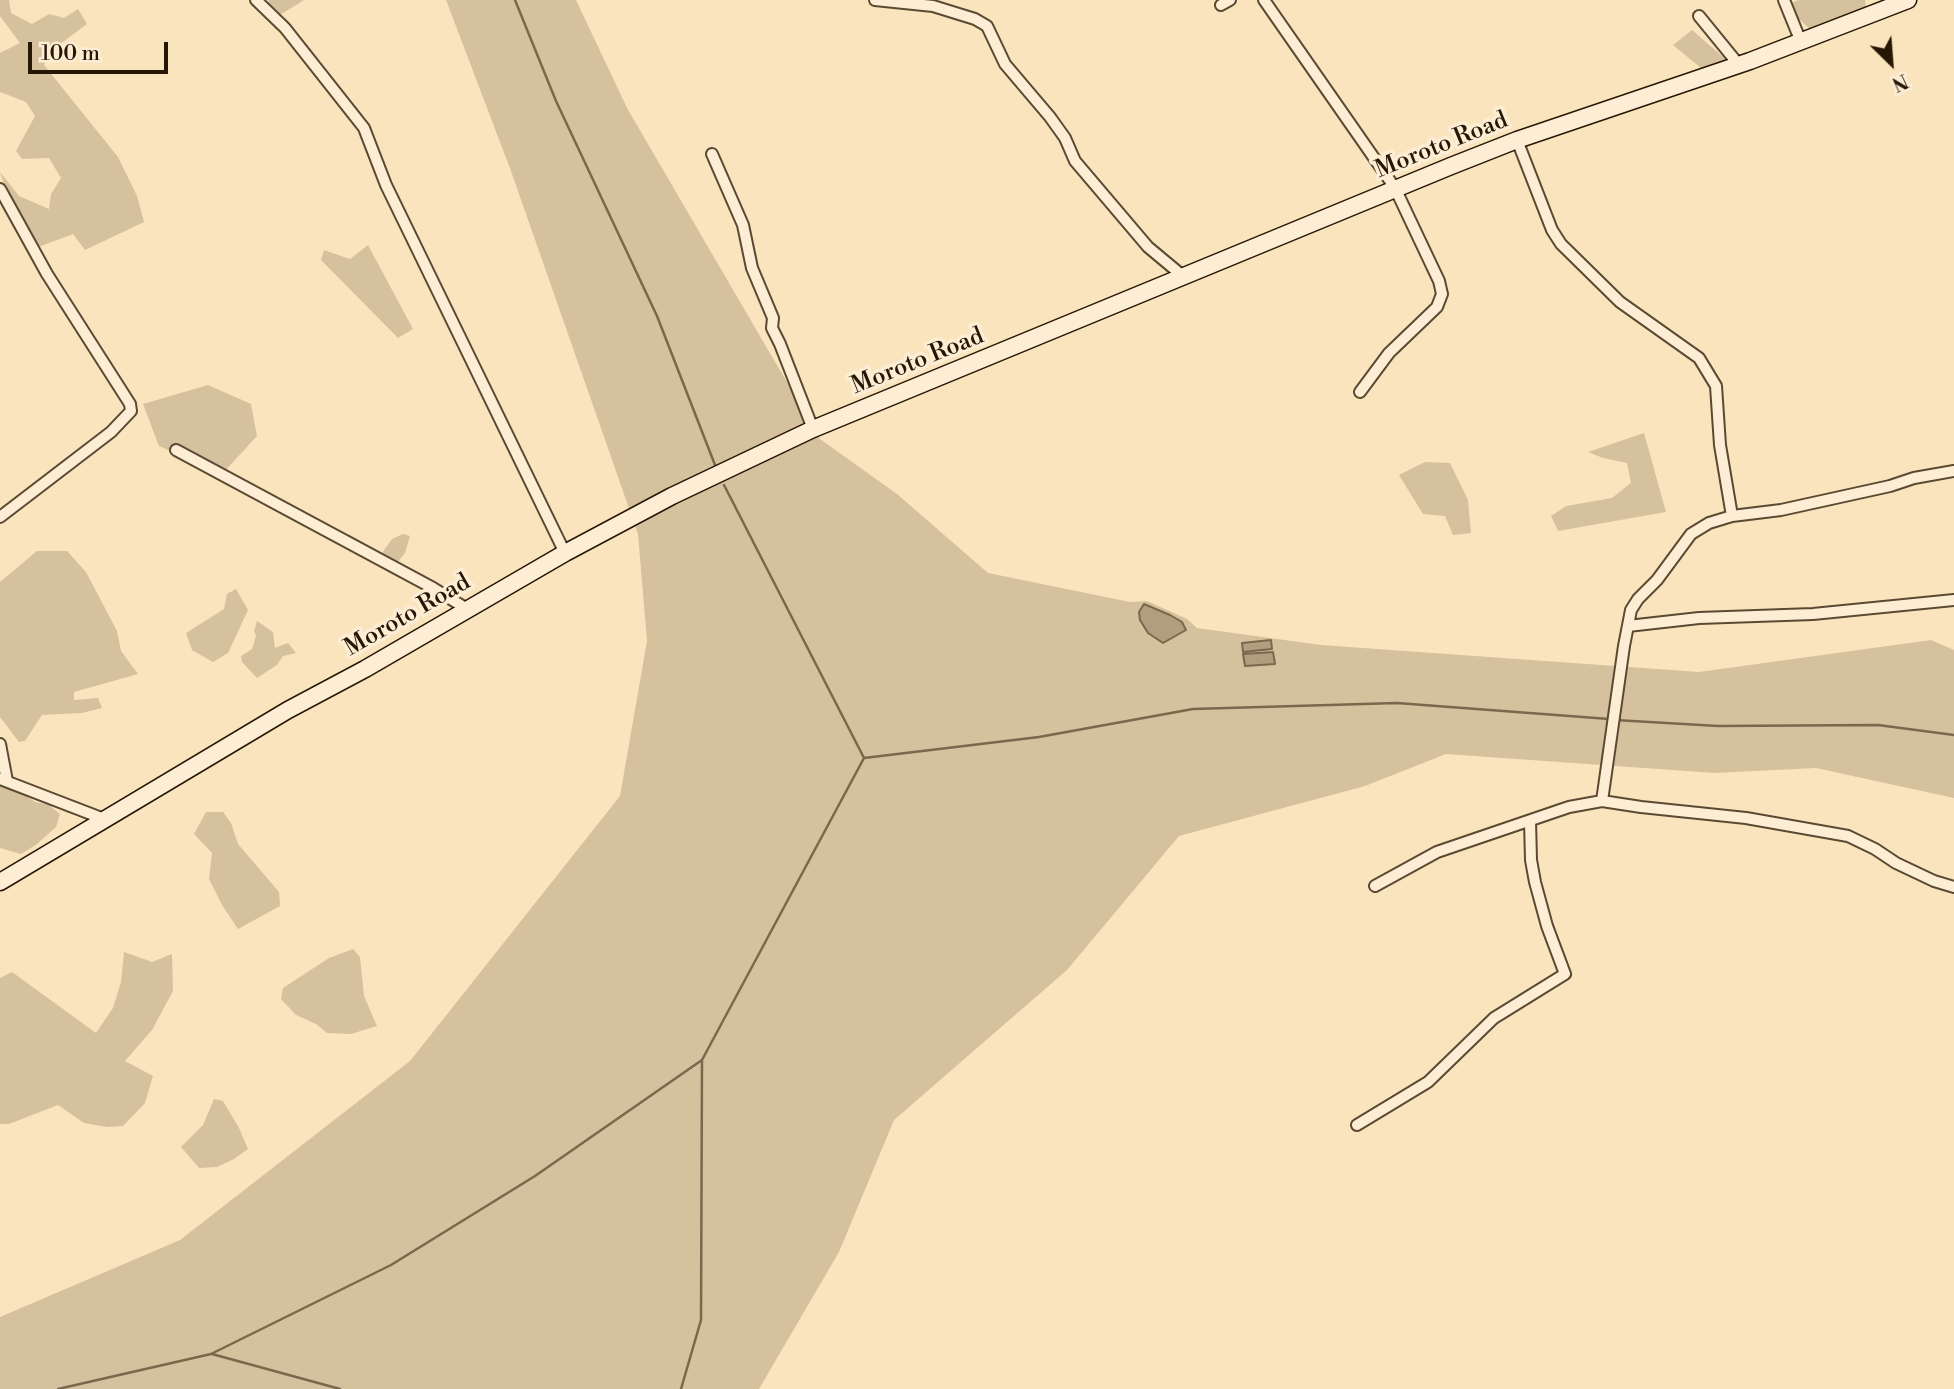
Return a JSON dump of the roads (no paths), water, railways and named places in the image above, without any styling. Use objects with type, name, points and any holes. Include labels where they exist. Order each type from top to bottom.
[{"type":"main road","name":"Moroto Road","points":[[0,882],[288,710],[365,669],[565,553],[672,496],[813,429],[1517,140],[1739,65],[1908,0]]},
{"type":"street","points":[[256,0],[285,27],[364,128],[386,185],[565,553]]},
{"type":"street","points":[[875,0],[933,6],[975,19],[987,26],[1005,64],[1058,128],[1075,161],[1148,247],[1184,276]]},
{"type":"street","points":[[1264,0],[1395,188],[1439,281],[1441,300],[1424,322],[1389,354],[1360,392]]},
{"type":"street","points":[[1784,0],[1801,42]]},
{"type":"street","points":[[1699,16],[1739,65]]},
{"type":"street","points":[[1517,140],[1552,230],[1561,244],[1620,302],[1699,358],[1709,371],[1716,386],[1720,445],[1732,516]]},
{"type":"street","points":[[712,154],[743,225],[752,268],[773,318],[772,328],[813,429]]},
{"type":"street","points":[[0,189],[47,274],[130,404],[131,411],[111,432],[0,517]]},
{"type":"street","points":[[176,450],[467,608]]},
{"type":"street","points":[[1602,801],[1631,610],[1691,534],[1709,523],[1732,516],[1794,508],[1914,478],[1954,471]]},
{"type":"street","points":[[1628,626],[1699,618],[1813,614],[1954,600]]},
{"type":"street","points":[[0,744],[3,780],[104,819]]},
{"type":"street","points":[[1375,886],[1437,852],[1569,807],[1602,801],[1746,818],[1848,836],[1896,863],[1934,881],[1954,887]]},
{"type":"street","points":[[1357,1125],[1428,1082],[1494,1017],[1565,974],[1547,926],[1535,882],[1531,860],[1530,821]]},
{"type":"waterway","points":[[515,0],[556,101],[657,316],[715,465]]},
{"type":"waterway","points":[[724,485],[864,758]]},
{"type":"waterway","points":[[864,758],[1039,737],[1193,709],[1397,703],[1609,719]]},
{"type":"waterway","points":[[1615,720],[1718,726],[1878,725],[1954,735]]},
{"type":"waterway","points":[[58,1389],[211,1354],[391,1265],[535,1176],[702,1060],[864,758]]},
{"type":"waterway","points":[[681,1389],[701,1320],[702,1060]]},
{"type":"waterway","points":[[212,1354],[340,1389]]}]
